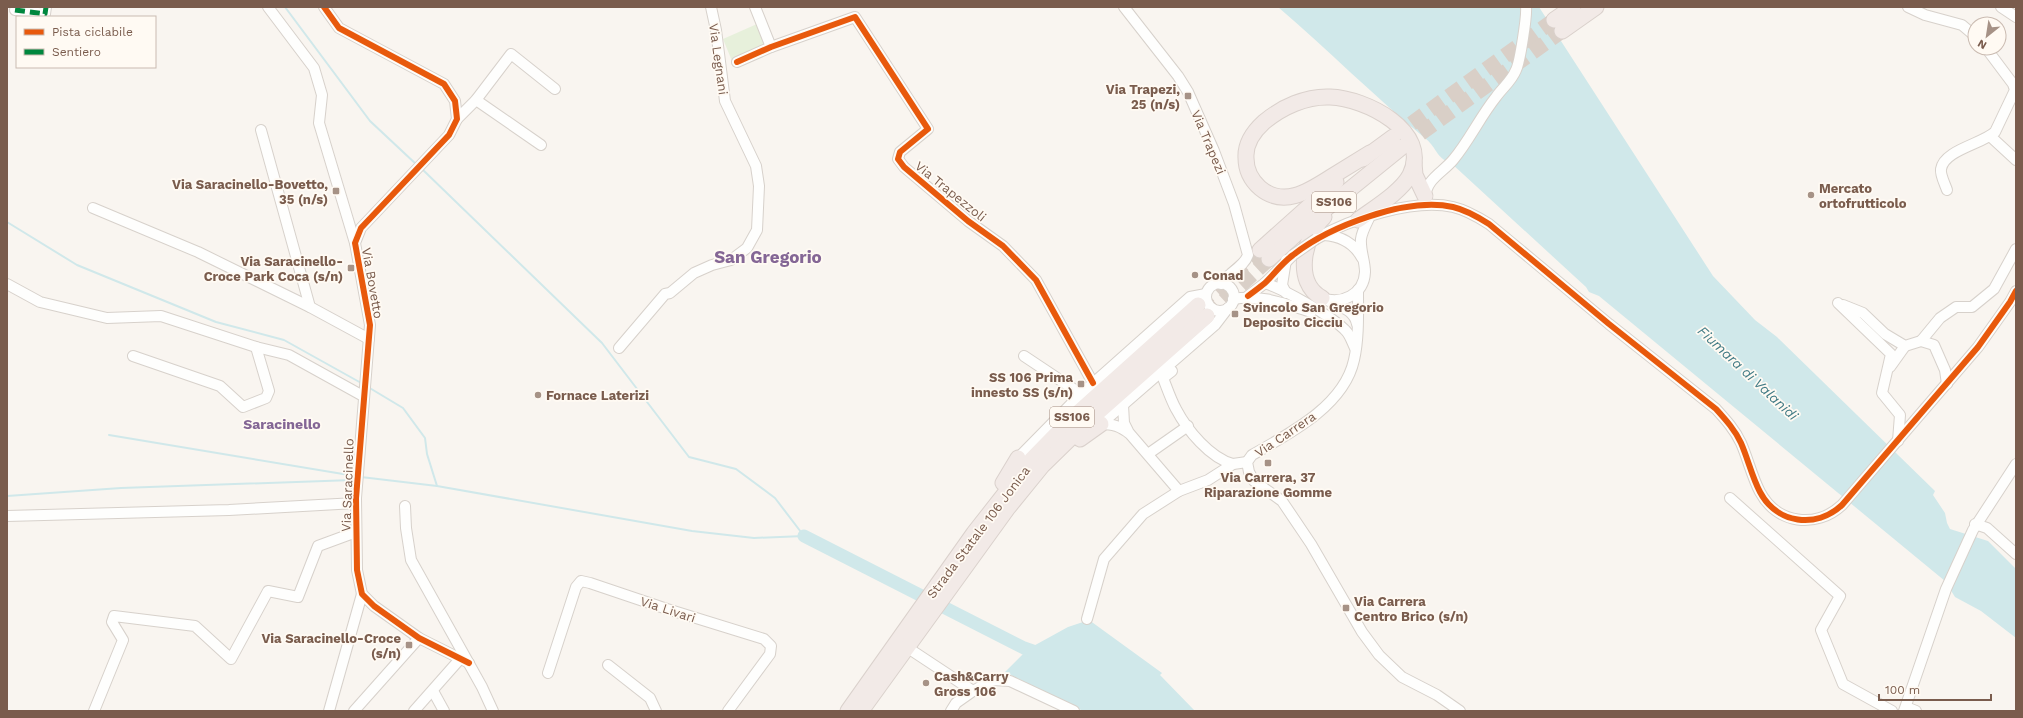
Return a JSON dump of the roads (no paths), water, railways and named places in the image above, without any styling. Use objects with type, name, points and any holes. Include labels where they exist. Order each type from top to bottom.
[{"type":"highway","points":[[1573,7],[1558,26],[1596,7]]},
{"type":"highway","points":[[1364,218],[1405,183],[1411,173],[1414,163],[1415,154],[1406,135],[1383,114],[1369,106],[1350,99],[1330,97],[1315,98],[1299,102],[1271,116],[1252,136],[1247,148],[1246,160],[1252,179],[1261,188],[1278,197],[1291,197],[1309,191],[1376,158]]},
{"type":"highway","name":"SS106","points":[[1264,255],[1376,158],[1397,142]]},
{"type":"highway","points":[[1322,298],[1309,287],[1304,275],[1309,239],[1320,220],[1376,158]]},
{"type":"highway","points":[[1414,163],[1415,175],[1425,200]]},
{"type":"highway","name":"Strada Statale 106 Jonica","points":[[861,711],[970,550],[1007,509],[1042,466],[1204,305]]},
{"type":"highway","name":"Strada Statale 106 Jonica","points":[[970,550],[974,532],[1032,459],[1072,418],[1204,305]]},
{"type":"highway","points":[[1042,466],[1101,424]]},
{"type":"highway","points":[[974,532],[1018,458]]},
{"type":"highway","name":"Strada Statale 106 Jonica","points":[[848,711],[910,638]]},
{"type":"street","points":[[15,10],[45,14],[46,7]]},
{"type":"street","points":[[268,7],[314,68],[322,95],[319,123],[355,243]]},
{"type":"street","points":[[324,7],[339,28],[444,84],[455,101],[456,119]]},
{"type":"street","name":"Via Legnani","points":[[619,348],[665,294],[670,293],[694,273],[712,265],[731,260],[747,248],[757,230],[759,186],[756,166],[725,101],[716,30],[711,7]]},
{"type":"street","points":[[737,62],[771,47],[755,7]]},
{"type":"street","name":"Via Trapezi","points":[[1124,7],[1178,76],[1188,92],[1214,151],[1234,204],[1248,255],[1244,263],[1226,276],[1221,284]]},
{"type":"street","points":[[1425,200],[1425,190],[1432,179],[1456,157],[1497,95],[1511,81],[1517,68],[1526,7]]},
{"type":"street","points":[[1908,7],[1925,15],[1962,25],[1967,29]]},
{"type":"street","points":[[2001,7],[2016,17]]},
{"type":"street","name":"Via Trapezzoli","points":[[771,47],[855,17],[928,129],[900,152],[898,159],[904,167],[968,221],[1003,246],[1036,280],[1093,383]]},
{"type":"street","points":[[456,119],[476,100],[511,54],[555,89]]},
{"type":"street","points":[[1947,190],[1940,170],[1943,164],[1956,152],[1990,136],[1994,132],[2016,90],[1992,56]]},
{"type":"street","points":[[476,100],[542,144]]},
{"type":"street","name":"Via Bovetto","points":[[365,374],[370,325],[355,243],[361,228],[449,135],[456,119]]},
{"type":"street","points":[[261,130],[310,307]]},
{"type":"street","points":[[1990,136],[2016,160]]},
{"type":"street","points":[[1248,296],[1265,284],[1290,257],[1319,237],[1364,218],[1425,200],[1454,207],[1472,214],[1489,224],[1609,324],[1716,409],[1730,424],[1741,443],[1760,492],[1770,506],[1784,515],[1798,521],[1813,520],[1826,516],[1842,505],[1978,347],[2010,302],[2016,291]]},
{"type":"street","points":[[93,208],[198,252],[310,307],[369,339]]},
{"type":"street","name":"Via Carrera","points":[[1364,218],[1361,237],[1364,277],[1358,290],[1357,331],[1350,371],[1333,398],[1298,428],[1252,456],[1247,462],[1249,472],[1254,481],[1282,502],[1311,544],[1362,632],[1393,670],[1402,677],[1437,695],[1460,711]]},
{"type":"street","points":[[1319,237],[1342,238],[1356,249],[1363,261]]},
{"type":"street","points":[[1889,369],[1905,346],[1921,341],[1940,318],[1956,307],[1972,307],[1994,289],[2016,249]]},
{"type":"street","points":[[1286,293],[1282,285],[1290,257]]},
{"type":"street","points":[[7,284],[40,302],[107,318],[161,316],[289,355],[363,394]]},
{"type":"street","points":[[1101,424],[1215,325],[1233,299],[1232,290],[1221,284],[1212,286],[1204,305]]},
{"type":"street","points":[[1265,284],[1286,293],[1327,316],[1348,332],[1355,349]]},
{"type":"street","points":[[1265,284],[1262,291],[1266,298]]},
{"type":"street","points":[[1322,298],[1341,300],[1358,290]]},
{"type":"street","points":[[1233,299],[1248,296],[1266,298],[1327,316]]},
{"type":"street","points":[[1018,458],[1081,394],[1190,297],[1204,305]]},
{"type":"street","points":[[1322,298],[1350,312],[1355,318],[1357,331]]},
{"type":"street","points":[[1204,305],[1207,302],[1212,309],[1220,311],[1228,308]]},
{"type":"street","points":[[1898,441],[1900,416],[1882,393],[1889,369],[1891,354],[1838,303],[1863,313],[1885,334],[1905,346]]},
{"type":"street","points":[[1921,341],[1934,345],[1945,370],[1947,384]]},
{"type":"street","points":[[133,356],[220,386],[243,407],[266,398],[269,391],[256,346]]},
{"type":"street","points":[[1024,356],[1081,394]]},
{"type":"street","points":[[1189,356],[1163,378],[1176,410],[1188,426],[1218,457],[1233,464]]},
{"type":"street","name":"Via Saracinello","points":[[362,594],[357,570],[356,501],[365,374]]},
{"type":"street","points":[[1123,405],[1124,423],[1130,434]]},
{"type":"street","points":[[1101,424],[1112,424],[1122,428],[1130,434],[1180,491]]},
{"type":"street","points":[[1148,454],[1188,426]]},
{"type":"street","points":[[1087,619],[1104,559],[1143,514],[1180,491],[1208,480],[1233,464],[1247,462]]},
{"type":"street","points":[[1916,711],[1905,709],[1946,589],[1974,528],[2016,464]]},
{"type":"street","points":[[1730,498],[1840,596],[1821,630],[1843,684],[1892,711]]},
{"type":"street","points":[[7,516],[229,510],[356,501]]},
{"type":"street","points":[[405,506],[406,528],[412,560],[493,711]]},
{"type":"street","points":[[1974,528],[1987,528],[2016,554]]},
{"type":"street","points":[[94,711],[123,640],[112,622],[114,616],[195,626],[231,659],[268,591],[298,597],[318,546],[356,532]]},
{"type":"street","name":"Via Livari","points":[[548,673],[576,587],[580,581],[590,583],[764,639],[771,646],[770,654],[728,711]]},
{"type":"street","points":[[329,711],[362,594],[374,606],[419,638],[465,661]]},
{"type":"street","points":[[354,711],[419,638]]},
{"type":"street","points":[[910,638],[973,691]]},
{"type":"street","points":[[414,711],[465,661]]},
{"type":"street","points":[[608,665],[650,698],[656,711]]},
{"type":"street","points":[[951,711],[956,703],[973,691],[993,680],[1010,681],[1074,711]]},
{"type":"street","points":[[433,691],[444,711]]},
{"type":"water","name":"Fiumara di Valanidi","points":[[1278,7],[1539,7],[1713,276],[1755,320],[1777,337],[1935,491],[1933,495],[1945,513],[1950,529],[1988,541],[2016,569],[2016,638],[1981,611],[1955,597],[1945,581],[1599,296],[1589,292],[1586,287],[1451,163],[1442,158],[1426,139],[1388,107]]},
{"type":"water","points":[[1089,620],[1162,673],[1160,675],[1195,711],[1083,711],[1005,672],[1028,649],[1068,627]]},
{"type":"waterway","points":[[285,7],[370,121],[417,165]]},
{"type":"waterway","points":[[422,169],[602,343],[689,457],[736,469],[775,498],[804,536]]},
{"type":"waterway","points":[[7,222],[77,265],[216,322],[284,340],[363,384]]},
{"type":"waterway","points":[[368,387],[403,408],[425,438],[427,454],[437,486]]},
{"type":"waterway","points":[[109,435],[355,476]]},
{"type":"waterway","points":[[361,477],[437,486],[692,531],[754,538],[804,536]]},
{"type":"waterway","points":[[7,496],[121,488],[353,480]]},
{"type":"waterway","points":[[804,536],[1024,648],[1044,655]]},
{"type":"tunnel","points":[[1393,137],[1554,20]]},
{"type":"tunnel","points":[[1402,147],[1562,31]]},
{"type":"tunnel","points":[[1198,305],[1260,250]]},
{"type":"tunnel","points":[[1207,316],[1269,259]]},
{"type":"place","name":"Via Trapezi, 25 (n/s)","points":[[1188,96]]},
{"type":"place","name":"Via Saracinello-Bovetto, 35 (n/s)","points":[[336,191]]},
{"type":"place","name":"Mercato ortofrutticolo","points":[[1811,195]]},
{"type":"place","name":"Via Saracinello- Croce Park Coca (s/n)","points":[[351,268]]},
{"type":"place","name":"Conad","points":[[1195,275]]},
{"type":"place","name":"Svincolo San Gregorio Deposito Cicciu","points":[[1235,314]]},
{"type":"place","name":"SS 106 Prima innesto SS (s/n)","points":[[1081,384]]},
{"type":"place","name":"Fornace Laterizi","points":[[538,395]]},
{"type":"place","name":"Via Carrera, 37 Riparazione Gomme","points":[[1268,463]]},
{"type":"place","name":"Via Carrera Centro Brico (s/n)","points":[[1346,608]]},
{"type":"place","name":"Via Saracinello-Croce (s/n)","points":[[409,645]]},
{"type":"place","name":"Cash&Carry Gross 106","points":[[926,683]]},
{"type":"district","name":"San Gregorio","points":[[768,257]]},
{"type":"district","name":"Saracinello","points":[[282,424]]}]
